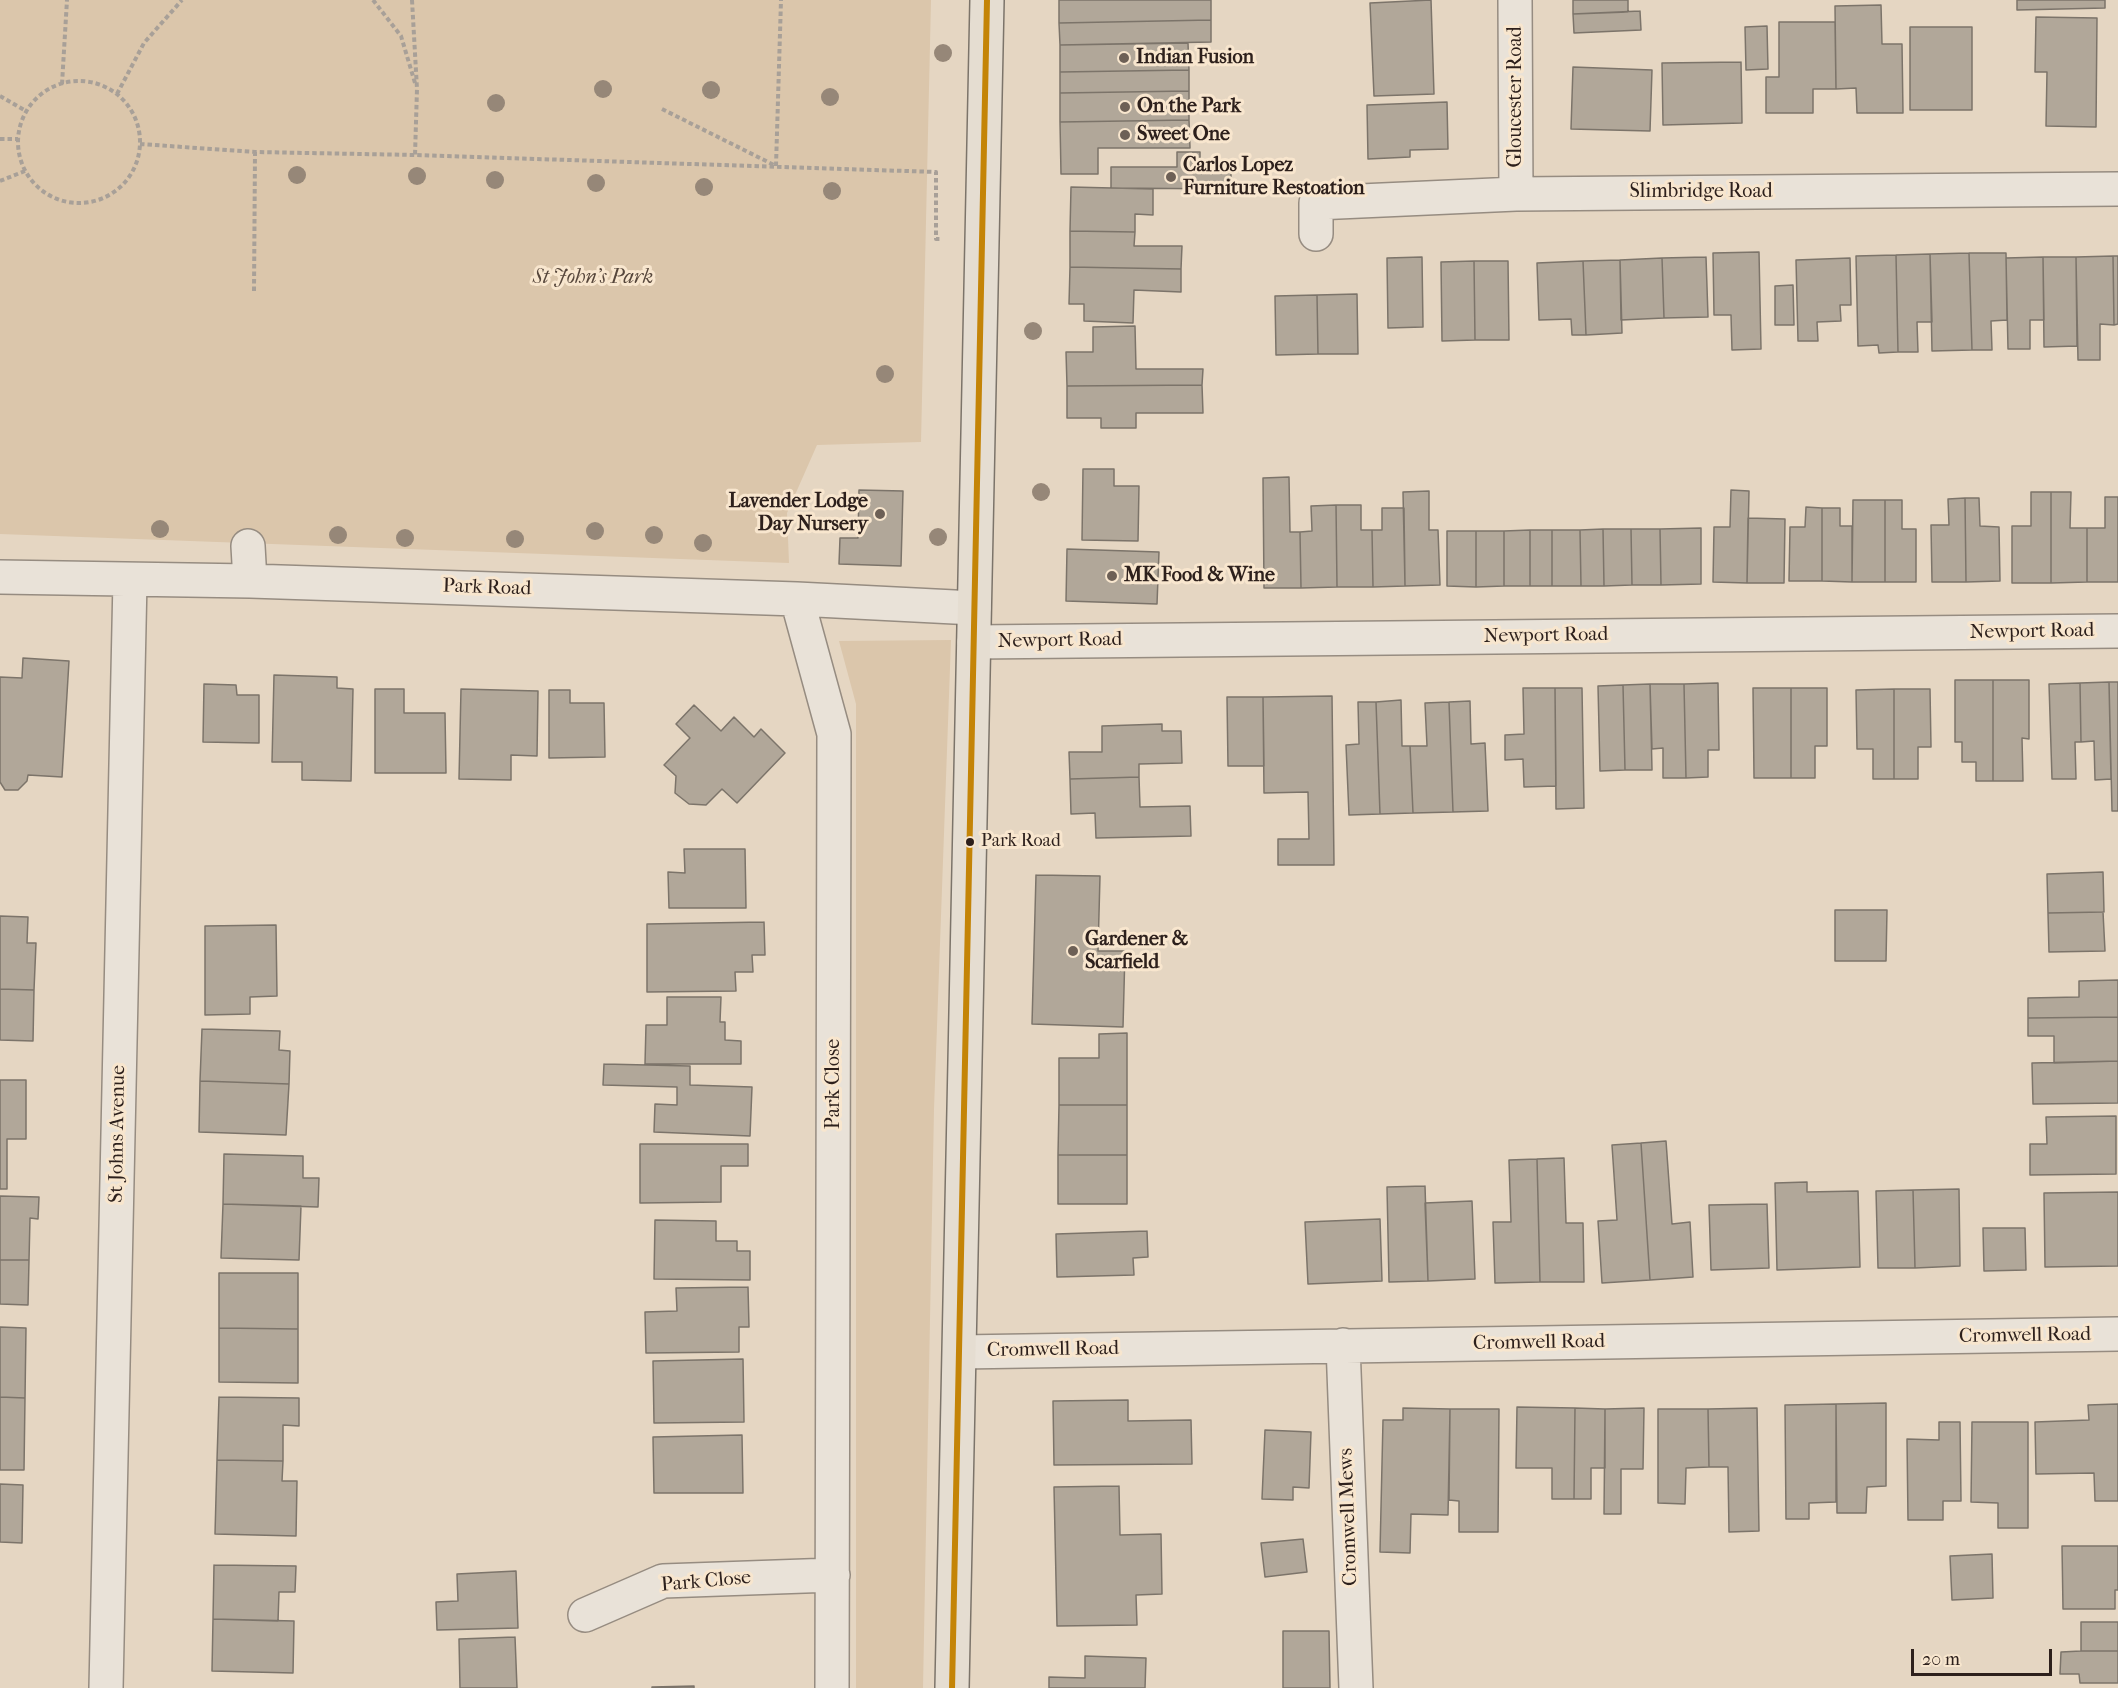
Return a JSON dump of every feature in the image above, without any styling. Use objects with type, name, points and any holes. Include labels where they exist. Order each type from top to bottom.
[{"type":"main road","points":[[952,1688],[987,0]]},
{"type":"street","name":"Gloucester Road","points":[[1515,0],[1516,194]]},
{"type":"street","name":"Slimbridge Road","points":[[1316,234],[1316,203],[1516,194],[2118,189]]},
{"type":"street","points":[[248,546],[250,580]]},
{"type":"street","name":"Park Road","points":[[0,577],[250,580],[797,599],[974,608]]},
{"type":"street","name":"St Johns Avenue","points":[[106,1688],[130,579]]},
{"type":"street","name":"Park Close","points":[[797,599],[834,734],[832,1688]]},
{"type":"street","name":"Newport Road","points":[[974,642],[2118,631]]},
{"type":"street","name":"Cromwell Road","points":[[960,1352],[2118,1334]]},
{"type":"street","name":"Cromwell Mews","points":[[1343,1346],[1356,1688]]},
{"type":"street","name":"Park Close","points":[[585,1615],[663,1581],[833,1575]]},
{"type":"path","points":[[62,84],[67,0]]},
{"type":"path","points":[[117,94],[144,43],[182,0]]},
{"type":"path","points":[[373,0],[401,36],[417,89]]},
{"type":"path","points":[[412,0],[417,89],[415,155]]},
{"type":"path","points":[[776,166],[781,0]]},
{"type":"path","points":[[81,81],[100,85],[117,94],[130,108],[138,125],[140,144],[135,165],[124,183],[107,196],[88,203],[66,202],[46,195],[30,180],[20,162],[18,131],[26,111],[39,94],[62,84],[81,81]]},
{"type":"path","points":[[0,96],[26,111]]},
{"type":"path","points":[[662,109],[776,166]]},
{"type":"path","points":[[0,139],[18,139]]},
{"type":"path","points":[[140,144],[255,152],[936,172],[936,239],[982,241]]},
{"type":"path","points":[[254,291],[255,152]]},
{"type":"path","points":[[0,181],[25,171]]},
{"type":"green space","name":"St John's Park","points":[[0,0],[931,0],[921,442],[817,445],[787,513],[789,563],[0,534]]},
{"type":"green space","points":[[951,640],[934,1109],[923,1688],[856,1688],[856,704],[839,641]]},
{"type":"building","points":[[1059,0],[1211,0],[1211,20],[1059,23]]},
{"type":"building","points":[[1431,0],[1434,94],[1374,96],[1370,3]]},
{"type":"building","points":[[1573,0],[1628,0],[1628,12],[1573,14]]},
{"type":"building","points":[[2017,0],[2105,0],[2105,8],[2017,10]]},
{"type":"building","points":[[1881,5],[1882,44],[1902,44],[1903,113],[1857,113],[1856,88],[1836,89],[1835,6]]},
{"type":"building","points":[[1640,11],[1641,30],[1574,33],[1573,14]]},
{"type":"building","points":[[2036,17],[2097,18],[2096,127],[2046,126],[2047,72],[2035,72]]},
{"type":"building","points":[[1211,20],[1211,42],[1060,45],[1059,23]]},
{"type":"building","points":[[1779,22],[1835,22],[1836,89],[1813,89],[1813,113],[1766,113],[1766,77],[1779,77]]},
{"type":"building","points":[[1767,26],[1768,69],[1746,70],[1745,27]]},
{"type":"building","points":[[1910,27],[1972,27],[1972,110],[1910,110]]},
{"type":"building","name":"Indian Fusion","points":[[1188,43],[1189,70],[1060,72],[1060,45]]},
{"type":"building","points":[[1741,62],[1742,123],[1663,125],[1662,63]]},
{"type":"building","points":[[1573,67],[1652,70],[1650,131],[1571,129]]},
{"type":"building","points":[[1189,70],[1189,91],[1060,93],[1060,72]]},
{"type":"building","name":"On the Park","points":[[1189,91],[1189,120],[1060,122],[1060,93]]},
{"type":"building","points":[[1447,102],[1448,149],[1410,150],[1410,157],[1368,159],[1367,105]]},
{"type":"building","name":"Sweet One","points":[[1189,120],[1190,148],[1098,148],[1098,174],[1061,174],[1060,122]]},
{"type":"building","name":"Carlos Lopez Furniture Restoation","points":[[1177,152],[1200,152],[1200,166],[1231,167],[1231,189],[1111,188],[1111,167],[1177,167]]},
{"type":"building","points":[[1071,187],[1153,189],[1153,215],[1135,214],[1135,232],[1070,231]]},
{"type":"building","points":[[1070,231],[1135,232],[1134,246],[1182,246],[1181,269],[1070,267]]},
{"type":"building","points":[[1759,252],[1761,349],[1732,350],[1731,315],[1714,315],[1713,253]]},
{"type":"building","points":[[1969,253],[2006,253],[2007,320],[1991,321],[1992,350],[1972,350]]},
{"type":"building","points":[[1969,253],[1972,350],[1932,351],[1930,254]]},
{"type":"building","points":[[1930,254],[1932,322],[1917,322],[1918,352],[1898,352],[1896,255]]},
{"type":"building","points":[[1896,255],[1898,352],[1879,353],[1878,345],[1858,346],[1856,256]]},
{"type":"building","points":[[2113,256],[2118,256],[2118,324],[2114,325]]},
{"type":"building","points":[[2113,256],[2114,325],[2100,324],[2100,360],[2078,360],[2076,257]]},
{"type":"building","points":[[1422,257],[1423,327],[1388,328],[1387,258]]},
{"type":"building","points":[[1706,257],[1708,317],[1664,318],[1662,258]]},
{"type":"building","points":[[2043,257],[2076,257],[2077,346],[2044,347]]},
{"type":"building","points":[[2043,257],[2044,320],[2030,320],[2030,349],[2008,349],[2006,258]]},
{"type":"building","points":[[1662,258],[1664,318],[1621,320],[1620,260]]},
{"type":"building","points":[[1850,258],[1851,305],[1840,305],[1841,321],[1817,322],[1818,341],[1798,341],[1796,260]]},
{"type":"building","points":[[1620,260],[1622,333],[1586,335],[1583,261]]},
{"type":"building","points":[[1474,261],[1508,261],[1509,340],[1475,340]]},
{"type":"building","points":[[1474,261],[1475,340],[1442,341],[1441,262]]},
{"type":"building","points":[[1583,261],[1586,335],[1572,335],[1571,319],[1539,320],[1537,263]]},
{"type":"building","points":[[1070,267],[1181,269],[1181,292],[1134,290],[1133,323],[1084,321],[1084,304],[1069,304]]},
{"type":"building","points":[[1793,285],[1794,325],[1775,325],[1775,286]]},
{"type":"building","points":[[1357,294],[1358,354],[1318,354],[1317,295]]},
{"type":"building","points":[[1317,295],[1318,354],[1276,355],[1275,296]]},
{"type":"building","points":[[1135,326],[1136,369],[1203,369],[1202,385],[1067,386],[1066,352],[1093,352],[1093,327]]},
{"type":"building","points":[[1202,385],[1203,413],[1136,413],[1136,428],[1101,428],[1101,418],[1067,418],[1067,386]]},
{"type":"building","points":[[1083,469],[1114,469],[1114,486],[1139,486],[1138,541],[1082,540]]},
{"type":"building","points":[[1289,477],[1290,532],[1300,532],[1301,588],[1264,588],[1263,478]]},
{"type":"building","name":"Lavender Lodge Day Nursery","points":[[859,490],[903,491],[901,566],[839,564],[840,538],[858,538]]},
{"type":"building","points":[[1731,490],[1749,491],[1747,583],[1713,582],[1714,527],[1730,527]]},
{"type":"building","points":[[1429,491],[1429,530],[1438,530],[1440,585],[1405,586],[1403,492]]},
{"type":"building","points":[[2031,492],[2051,492],[2051,583],[2012,583],[2012,526],[2031,526]]},
{"type":"building","points":[[2051,492],[2071,492],[2070,528],[2087,528],[2087,582],[2051,583]]},
{"type":"building","points":[[2105,497],[2118,497],[2118,582],[2087,582],[2087,528],[2105,528]]},
{"type":"building","points":[[1965,498],[1979,498],[1980,526],[1999,527],[2000,581],[1966,582]]},
{"type":"building","points":[[1965,498],[1966,582],[1932,582],[1931,525],[1949,525],[1948,499]]},
{"type":"building","points":[[1853,500],[1885,500],[1885,582],[1852,582]]},
{"type":"building","points":[[1885,500],[1902,500],[1902,529],[1916,529],[1916,582],[1885,582]]},
{"type":"building","points":[[1336,505],[1337,587],[1301,588],[1300,532],[1312,531],[1311,506]]},
{"type":"building","points":[[1336,505],[1361,505],[1361,530],[1372,530],[1373,587],[1337,587]]},
{"type":"building","points":[[1806,507],[1822,508],[1822,581],[1789,581],[1790,527],[1805,527]]},
{"type":"building","points":[[1382,508],[1404,508],[1405,586],[1373,587],[1372,530],[1382,530]]},
{"type":"building","points":[[1822,508],[1840,508],[1840,526],[1852,526],[1852,582],[1822,581]]},
{"type":"building","points":[[1748,518],[1785,519],[1784,583],[1747,583]]},
{"type":"building","points":[[1701,528],[1701,584],[1661,585],[1660,529]]},
{"type":"building","points":[[1603,529],[1631,529],[1632,585],[1604,586]]},
{"type":"building","points":[[1603,529],[1604,586],[1581,586],[1580,530]]},
{"type":"building","points":[[1631,529],[1660,529],[1661,585],[1632,585]]},
{"type":"building","points":[[1530,530],[1552,530],[1552,586],[1530,586]]},
{"type":"building","points":[[1530,530],[1530,586],[1504,586],[1504,531]]},
{"type":"building","points":[[1552,530],[1580,530],[1581,586],[1552,586]]},
{"type":"building","points":[[1447,531],[1476,531],[1476,587],[1447,586]]},
{"type":"building","points":[[1476,531],[1504,531],[1504,586],[1476,587]]},
{"type":"building","name":"MK Food & Wine","points":[[1067,549],[1159,552],[1157,604],[1066,601]]},
{"type":"building","points":[[23,658],[69,661],[62,777],[28,775],[27,781],[18,790],[5,790],[0,782],[0,677],[22,678]]},
{"type":"building","points":[[274,675],[337,677],[337,688],[353,689],[351,781],[302,780],[302,762],[272,762]]},
{"type":"building","points":[[1955,680],[1993,680],[1993,781],[1976,781],[1976,762],[1962,762],[1962,742],[1955,742]]},
{"type":"building","points":[[1993,680],[2029,680],[2029,739],[2022,738],[2023,781],[1993,781]]},
{"type":"building","points":[[2109,682],[2118,682],[2118,811],[2112,811]]},
{"type":"building","points":[[2109,682],[2111,779],[2095,780],[2094,741],[2081,742],[2080,683]]},
{"type":"building","points":[[1718,683],[1719,750],[1708,750],[1708,777],[1686,778],[1684,684]]},
{"type":"building","points":[[2080,683],[2081,742],[2075,742],[2076,779],[2052,779],[2049,684]]},
{"type":"building","points":[[204,684],[236,685],[237,695],[259,695],[259,743],[203,742]]},
{"type":"building","points":[[1650,684],[1684,684],[1686,778],[1663,778],[1663,748],[1652,749]]},
{"type":"building","points":[[1650,684],[1652,770],[1625,770],[1623,685]]},
{"type":"building","points":[[1623,685],[1625,770],[1600,771],[1598,686]]},
{"type":"building","points":[[1523,688],[1555,688],[1556,786],[1524,787],[1523,759],[1505,760],[1505,735],[1524,734]]},
{"type":"building","points":[[1555,688],[1582,688],[1584,808],[1556,809]]},
{"type":"building","points":[[1753,688],[1791,688],[1791,778],[1754,778]]},
{"type":"building","points":[[1791,688],[1827,688],[1827,746],[1815,746],[1815,778],[1791,778]]},
{"type":"building","points":[[375,689],[404,689],[404,713],[445,713],[446,773],[375,773]]},
{"type":"building","points":[[461,689],[538,691],[537,756],[511,755],[511,780],[459,779]]},
{"type":"building","points":[[1894,689],[1894,779],[1873,779],[1873,749],[1857,749],[1856,690]]},
{"type":"building","points":[[1894,689],[1930,689],[1931,747],[1918,747],[1918,779],[1894,779]]},
{"type":"building","points":[[549,690],[570,690],[570,703],[604,703],[605,757],[549,758]]},
{"type":"building","points":[[1332,696],[1334,865],[1278,865],[1278,839],[1309,839],[1308,792],[1264,793],[1263,697]]},
{"type":"building","points":[[1227,697],[1263,697],[1264,766],[1228,766]]},
{"type":"building","points":[[1401,700],[1402,746],[1410,746],[1413,813],[1380,814],[1376,702]]},
{"type":"building","points":[[1470,701],[1471,744],[1485,743],[1488,811],[1453,812],[1449,702]]},
{"type":"building","points":[[1358,702],[1376,702],[1380,814],[1349,815],[1346,745],[1359,744]]},
{"type":"building","points":[[1449,702],[1453,812],[1413,813],[1410,746],[1427,746],[1425,703]]},
{"type":"building","points":[[694,705],[721,731],[734,717],[754,737],[761,729],[785,753],[737,803],[722,789],[706,805],[689,804],[675,793],[676,776],[664,765],[690,738],[676,724]]},
{"type":"building","points":[[1162,724],[1162,731],[1181,731],[1182,763],[1139,764],[1139,777],[1070,779],[1069,752],[1102,752],[1102,726]]},
{"type":"building","points":[[1139,777],[1140,807],[1190,806],[1191,836],[1096,838],[1095,813],[1071,814],[1070,779]]},
{"type":"building","points":[[684,849],[745,849],[746,908],[669,908],[668,872],[685,873]]},
{"type":"building","points":[[2103,872],[2104,912],[2048,913],[2047,874]]},
{"type":"building","name":"Gardener & Scarfield","points":[[1036,875],[1100,876],[1098,951],[1125,951],[1123,1027],[1032,1024]]},
{"type":"building","points":[[1835,910],[1887,910],[1886,961],[1835,961]]},
{"type":"building","points":[[2103,912],[2105,951],[2049,952],[2048,913]]},
{"type":"building","points":[[0,916],[28,917],[27,943],[36,943],[34,990],[0,989]]},
{"type":"building","points":[[764,922],[765,955],[752,955],[753,972],[735,972],[736,991],[647,992],[647,924]]},
{"type":"building","points":[[276,925],[277,996],[250,997],[250,1014],[205,1015],[205,926]]},
{"type":"building","points":[[2118,980],[2118,1017],[2028,1018],[2028,998],[2079,997],[2079,981]]},
{"type":"building","points":[[0,989],[34,990],[33,1041],[0,1040]]},
{"type":"building","points":[[667,997],[721,997],[720,1022],[725,1022],[725,1040],[741,1041],[741,1064],[645,1064],[646,1025],[667,1025]]},
{"type":"building","points":[[2118,1017],[2118,1061],[2054,1063],[2054,1036],[2028,1036],[2028,1018]]},
{"type":"building","points":[[202,1029],[280,1031],[279,1050],[290,1051],[289,1084],[200,1081]]},
{"type":"building","points":[[1127,1033],[1127,1105],[1059,1105],[1059,1058],[1099,1058],[1099,1034]]},
{"type":"building","points":[[2118,1061],[2118,1103],[2033,1104],[2032,1063]]},
{"type":"building","points":[[604,1064],[690,1066],[690,1085],[752,1087],[750,1136],[654,1132],[655,1104],[677,1105],[677,1087],[603,1085]]},
{"type":"building","points":[[0,1080],[26,1080],[26,1139],[7,1139],[7,1189],[0,1189]]},
{"type":"building","points":[[200,1081],[289,1084],[286,1135],[199,1132]]},
{"type":"building","points":[[1059,1105],[1127,1105],[1127,1155],[1058,1155]]},
{"type":"building","points":[[2116,1116],[2116,1174],[2030,1175],[2030,1144],[2047,1144],[2046,1117]]},
{"type":"building","points":[[1666,1141],[1672,1224],[1690,1222],[1693,1277],[1650,1280],[1641,1143]]},
{"type":"building","points":[[1641,1143],[1650,1280],[1602,1283],[1598,1221],[1617,1220],[1612,1145]]},
{"type":"building","points":[[640,1144],[748,1144],[748,1166],[721,1166],[721,1202],[640,1203]]},
{"type":"building","points":[[224,1154],[303,1156],[303,1178],[319,1178],[318,1207],[223,1204]]},
{"type":"building","points":[[1058,1155],[1127,1155],[1127,1204],[1058,1204]]},
{"type":"building","points":[[1564,1158],[1566,1223],[1583,1223],[1584,1282],[1540,1282],[1537,1159]]},
{"type":"building","points":[[1537,1159],[1540,1282],[1495,1283],[1493,1222],[1511,1222],[1509,1160]]},
{"type":"building","points":[[1807,1182],[1807,1192],[1858,1191],[1860,1267],[1777,1270],[1775,1183]]},
{"type":"building","points":[[1425,1186],[1428,1281],[1389,1282],[1387,1187]]},
{"type":"building","points":[[1959,1189],[1960,1266],[1915,1268],[1913,1190]]},
{"type":"building","points":[[1913,1190],[1915,1268],[1878,1268],[1876,1191]]},
{"type":"building","points":[[2118,1192],[2118,1266],[2045,1267],[2044,1193]]},
{"type":"building","points":[[0,1196],[39,1197],[38,1219],[30,1218],[29,1260],[0,1260]]},
{"type":"building","points":[[1472,1201],[1475,1279],[1428,1281],[1425,1203]]},
{"type":"building","points":[[223,1204],[301,1206],[299,1260],[221,1258]]},
{"type":"building","points":[[1767,1204],[1769,1268],[1711,1270],[1709,1205]]},
{"type":"building","points":[[1380,1219],[1382,1281],[1308,1284],[1305,1222]]},
{"type":"building","points":[[655,1220],[716,1221],[716,1241],[737,1241],[737,1251],[750,1251],[750,1280],[654,1279]]},
{"type":"building","points":[[1983,1228],[2025,1228],[2026,1270],[1984,1271]]},
{"type":"building","points":[[1147,1231],[1148,1257],[1133,1258],[1134,1275],[1057,1277],[1056,1234]]},
{"type":"building","points":[[0,1260],[29,1260],[28,1305],[0,1304]]},
{"type":"building","points":[[219,1273],[298,1273],[298,1329],[219,1328]]},
{"type":"building","points":[[748,1287],[749,1327],[739,1327],[739,1352],[646,1353],[645,1312],[677,1311],[676,1288]]},
{"type":"building","points":[[0,1327],[26,1328],[25,1398],[0,1397]]},
{"type":"building","points":[[219,1328],[298,1329],[298,1383],[219,1382]]},
{"type":"building","points":[[743,1359],[744,1422],[654,1423],[653,1361]]},
{"type":"building","points":[[0,1397],[25,1398],[24,1470],[0,1470]]},
{"type":"building","points":[[219,1397],[299,1398],[299,1426],[283,1425],[283,1461],[217,1460]]},
{"type":"building","points":[[1128,1400],[1128,1421],[1191,1420],[1192,1464],[1054,1465],[1053,1401]]},
{"type":"building","points":[[1886,1403],[1886,1486],[1867,1487],[1866,1513],[1837,1513],[1836,1404]]},
{"type":"building","points":[[1836,1404],[1836,1502],[1809,1503],[1809,1519],[1786,1519],[1785,1405]]},
{"type":"building","points":[[2118,1404],[2118,1501],[2095,1501],[2094,1473],[2036,1474],[2035,1422],[2089,1420],[2088,1405]]},
{"type":"building","points":[[1517,1407],[1575,1408],[1574,1499],[1552,1499],[1552,1468],[1516,1468]]},
{"type":"building","points":[[1403,1408],[1450,1409],[1448,1515],[1411,1514],[1410,1553],[1380,1552],[1383,1420],[1403,1420]]},
{"type":"building","points":[[1575,1408],[1605,1409],[1605,1468],[1591,1468],[1591,1499],[1574,1499]]},
{"type":"building","points":[[1644,1408],[1643,1469],[1621,1469],[1621,1514],[1604,1514],[1605,1409]]},
{"type":"building","points":[[1757,1408],[1759,1531],[1729,1532],[1728,1467],[1709,1467],[1708,1409]]},
{"type":"building","points":[[1450,1409],[1499,1409],[1498,1532],[1459,1532],[1459,1501],[1449,1500]]},
{"type":"building","points":[[1658,1409],[1708,1409],[1709,1467],[1686,1468],[1685,1504],[1658,1503]]},
{"type":"building","points":[[1939,1422],[1960,1422],[1961,1501],[1943,1501],[1943,1520],[1908,1520],[1907,1439],[1939,1440]]},
{"type":"building","points":[[1972,1422],[2028,1422],[2028,1528],[1998,1528],[1998,1503],[1971,1502]]},
{"type":"building","points":[[1265,1430],[1311,1432],[1309,1488],[1293,1487],[1293,1500],[1262,1499]]},
{"type":"building","points":[[742,1435],[743,1493],[654,1493],[653,1437]]},
{"type":"building","points":[[217,1460],[283,1461],[282,1481],[297,1481],[296,1536],[215,1534]]},
{"type":"building","points":[[0,1484],[23,1485],[22,1543],[0,1542]]},
{"type":"building","points":[[1119,1486],[1120,1535],[1161,1534],[1162,1594],[1136,1595],[1137,1625],[1057,1626],[1054,1487]]},
{"type":"building","points":[[1303,1539],[1307,1572],[1265,1577],[1261,1543]]},
{"type":"building","points":[[2062,1546],[2118,1546],[2118,1590],[2115,1590],[2115,1609],[2063,1609]]},
{"type":"building","points":[[1992,1554],[1993,1598],[1952,1600],[1950,1556]]},
{"type":"building","points":[[214,1565],[296,1566],[295,1592],[279,1592],[278,1621],[213,1619]]},
{"type":"building","points":[[516,1571],[518,1628],[437,1630],[436,1602],[458,1601],[457,1574]]},
{"type":"building","points":[[213,1619],[294,1621],[293,1673],[212,1671]]},
{"type":"building","points":[[2081,1622],[2118,1622],[2118,1651],[2081,1651]]},
{"type":"building","points":[[1283,1631],[1329,1631],[1330,1688],[1283,1688]]},
{"type":"building","points":[[515,1637],[517,1688],[460,1688],[459,1639]]},
{"type":"building","points":[[2118,1651],[2118,1683],[2080,1683],[2079,1674],[2060,1674],[2061,1652]]},
{"type":"building","points":[[1085,1656],[1146,1658],[1145,1688],[1049,1688],[1049,1677],[1085,1678]]},
{"type":"building","points":[[694,1686],[694,1688],[652,1688],[652,1687]]},
{"type":"transit line","points":[[952,1688],[987,0]]},
{"type":"place","name":"Indian Fusion","points":[[1124,58]]},
{"type":"place","name":"On the Park","points":[[1125,107]]},
{"type":"place","name":"Sweet One","points":[[1125,135]]},
{"type":"place","name":"Carlos Lopez Furniture Restoation","points":[[1171,177]]},
{"type":"place","name":"Lavender Lodge Day Nursery","points":[[880,514]]},
{"type":"place","name":"MK Food & Wine","points":[[1112,576]]},
{"type":"place","name":"Park Road","points":[[970,842]]},
{"type":"place","name":"Gardener & Scarfield","points":[[1073,951]]}]
